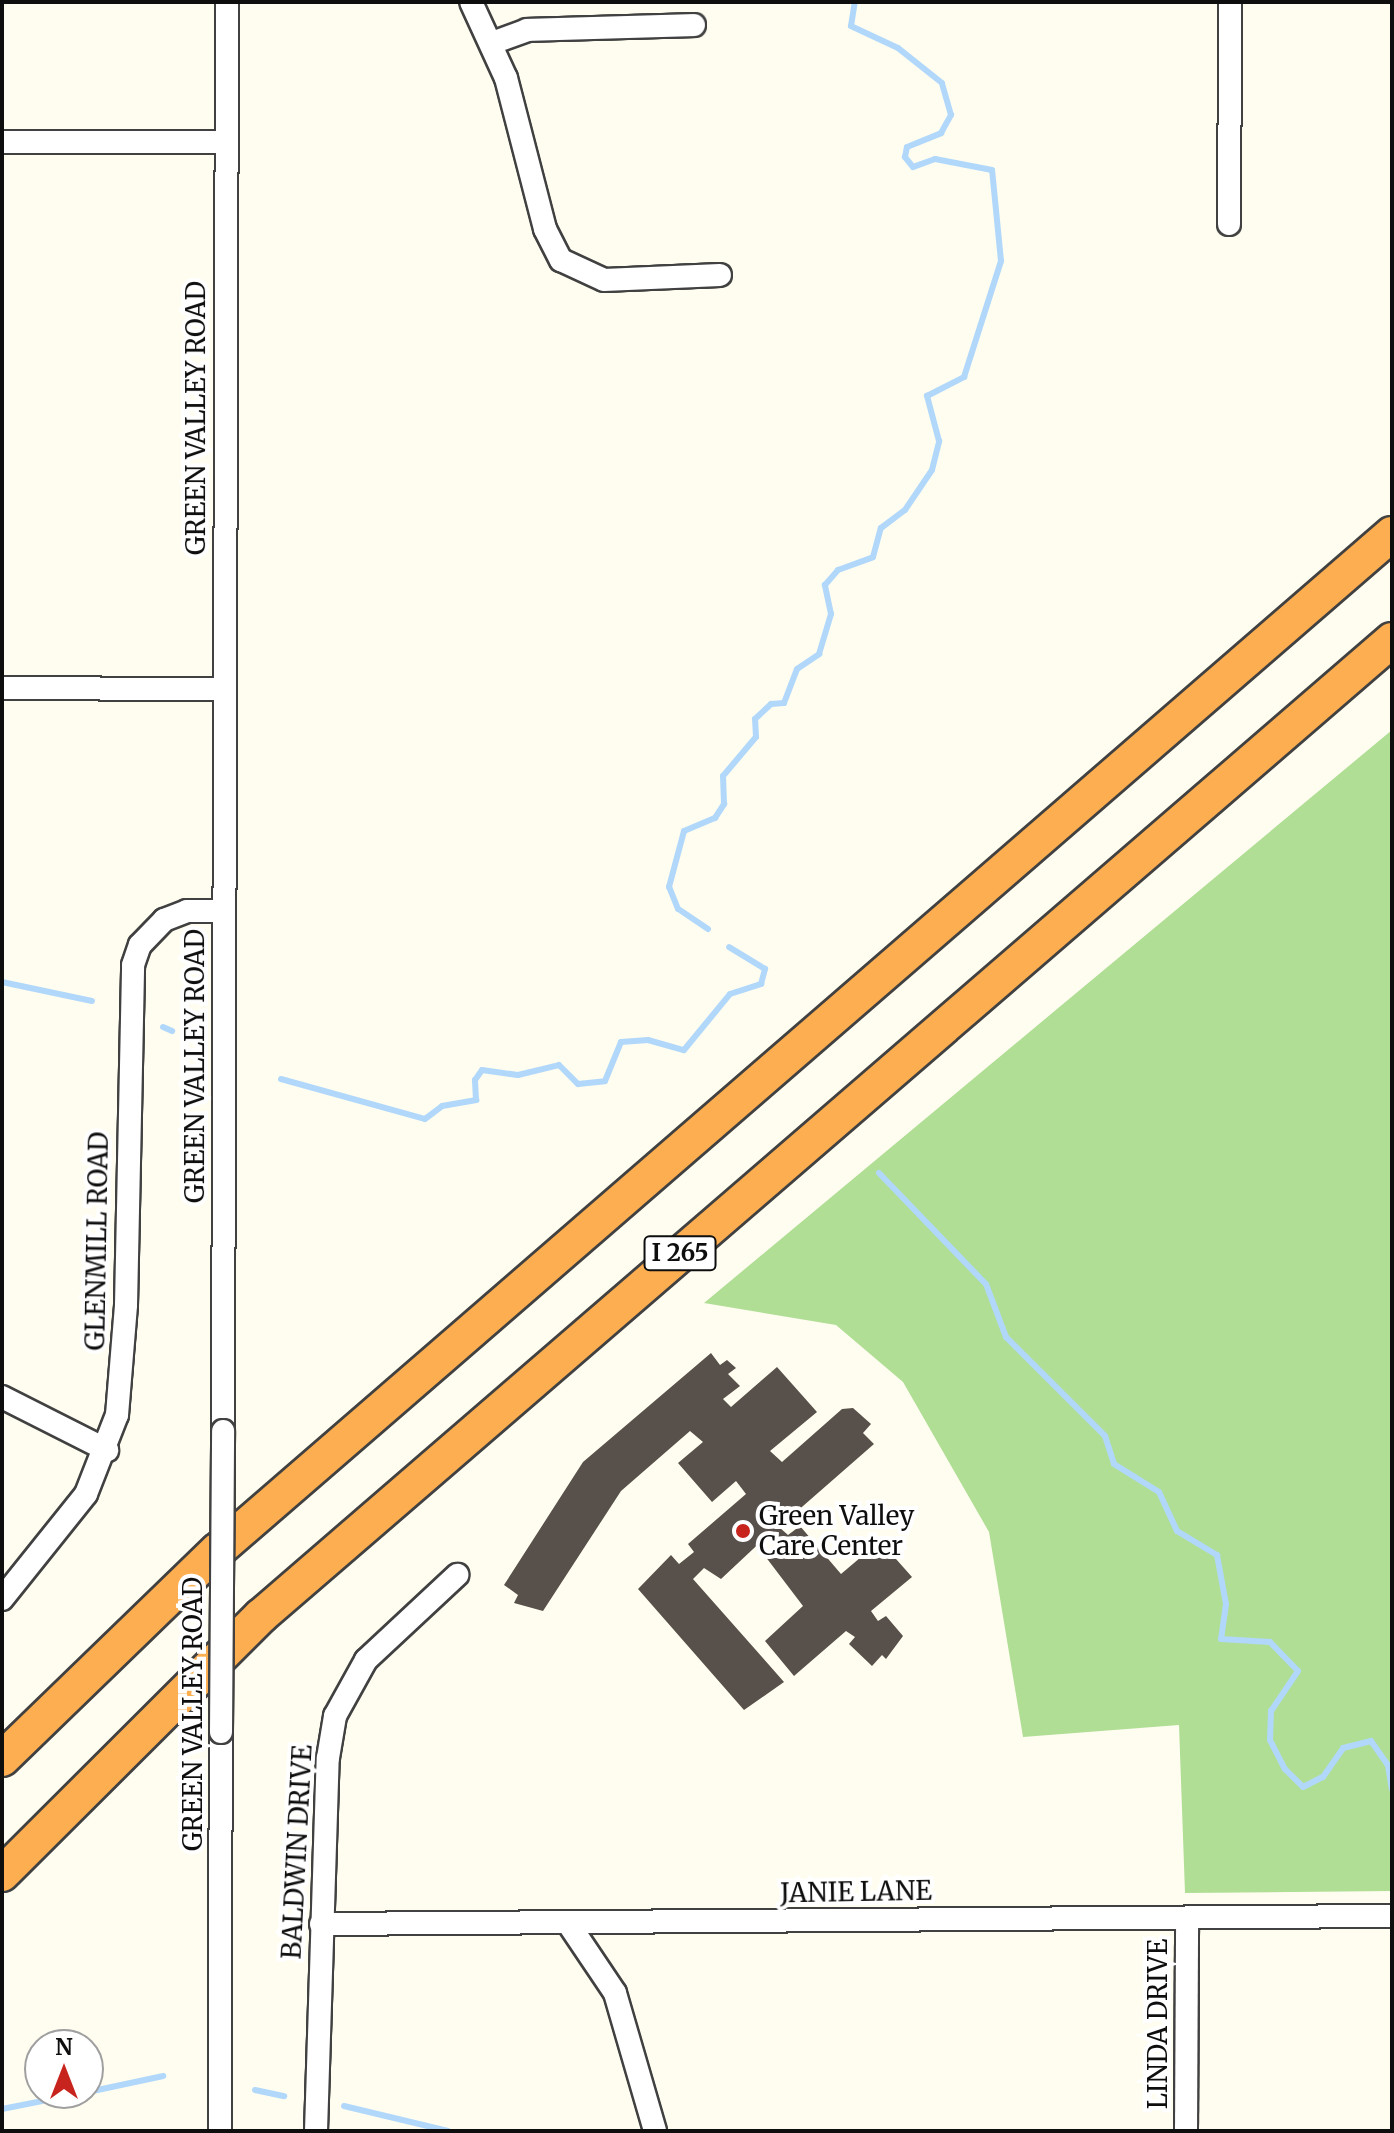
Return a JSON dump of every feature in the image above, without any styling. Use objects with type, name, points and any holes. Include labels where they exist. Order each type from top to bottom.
[{"type":"highway","name":"I 265","points":[[2,1759],[217,1551],[1392,534]]},
{"type":"highway","name":"I 265","points":[[2,1874],[261,1616],[1392,640]]},
{"type":"street","name":"GREEN VALLEY ROAD","points":[[220,2131],[227,2]]},
{"type":"street","points":[[471,2],[492,43],[517,111],[545,229],[561,260],[604,280],[720,275]]},
{"type":"street","points":[[1229,224],[1230,2]]},
{"type":"street","points":[[492,43],[527,30],[694,25]]},
{"type":"street","points":[[2,142],[226,142]]},
{"type":"street","points":[[2,688],[223,689]]},
{"type":"street","name":"GLENMILL ROAD","points":[[2,1599],[55,1540],[107,1450],[123,1372],[133,965],[151,929],[164,920],[187,911],[224,911]]},
{"type":"street","points":[[2,1397],[107,1450]]},
{"type":"street","name":"BALDWIN DRIVE","points":[[316,2131],[321,1924],[335,1716],[366,1660],[457,1575]]},
{"type":"street","name":"JANIE LANE","points":[[321,1924],[1392,1916]]},
{"type":"street","name":"LINDA DRIVE","points":[[1186,2131],[1187,1918]]},
{"type":"street","points":[[568,1923],[615,1993],[655,2131]]},
{"type":"green space","points":[[1392,730],[1392,1891],[1185,1893],[1179,1725],[1023,1737],[989,1532],[903,1382],[836,1325],[704,1303]]},
{"type":"building","name":"Green Valley Care Center","points":[[711,1353],[720,1365],[727,1360],[736,1368],[728,1374],[740,1386],[723,1399],[731,1407],[777,1367],[817,1412],[770,1451],[782,1462],[842,1409],[853,1408],[871,1424],[863,1433],[874,1444],[779,1527],[788,1535],[800,1526],[841,1574],[880,1541],[912,1577],[871,1611],[878,1621],[886,1616],[903,1636],[886,1659],[882,1655],[872,1666],[849,1644],[855,1637],[846,1631],[794,1676],[765,1641],[803,1606],[765,1556],[777,1544],[768,1535],[721,1579],[704,1568],[693,1579],[784,1682],[744,1710],[638,1589],[671,1555],[679,1564],[694,1552],[688,1544],[746,1494],[736,1481],[712,1502],[678,1463],[703,1442],[690,1431],[621,1491],[543,1611],[514,1603],[518,1595],[504,1585],[583,1462]]},
{"type":"waterway","points":[[708,929],[678,909],[669,887],[684,831],[715,818],[724,804],[723,776],[756,737],[755,719],[771,704],[784,703],[797,669],[819,654],[831,614],[825,585],[838,570],[873,557],[881,528],[905,510],[932,470],[939,441],[927,396],[964,377],[1001,261],[992,170],[935,159],[913,167],[905,157],[907,147],[941,133],[951,115],[942,83],[898,48],[851,26],[855,2]]},
{"type":"waterway","points":[[281,1079],[425,1119],[442,1106],[476,1100],[475,1080],[482,1070],[518,1075],[559,1065],[578,1084],[605,1081],[621,1042],[648,1040],[684,1050],[730,994],[761,984],[765,969],[729,947]]},
{"type":"waterway","points":[[2,982],[92,1001]]},
{"type":"waterway","points":[[163,1027],[172,1031]]},
{"type":"waterway","points":[[879,1173],[986,1284],[1006,1337],[1105,1436],[1114,1464],[1159,1492],[1177,1531],[1217,1555],[1226,1604],[1221,1639],[1270,1642],[1298,1671],[1271,1711],[1270,1740],[1285,1769],[1303,1787],[1323,1777],[1343,1748],[1371,1741],[1388,1765],[1392,1789]]},
{"type":"waterway","points":[[104,2089],[163,2076]]},
{"type":"waterway","points":[[255,2090],[284,2096]]},
{"type":"waterway","points":[[2,2109],[24,2105]]},
{"type":"waterway","points":[[344,2106],[448,2131]]},
{"type":"place","name":"Green Valley Care Center","points":[[743,1531]]}]
